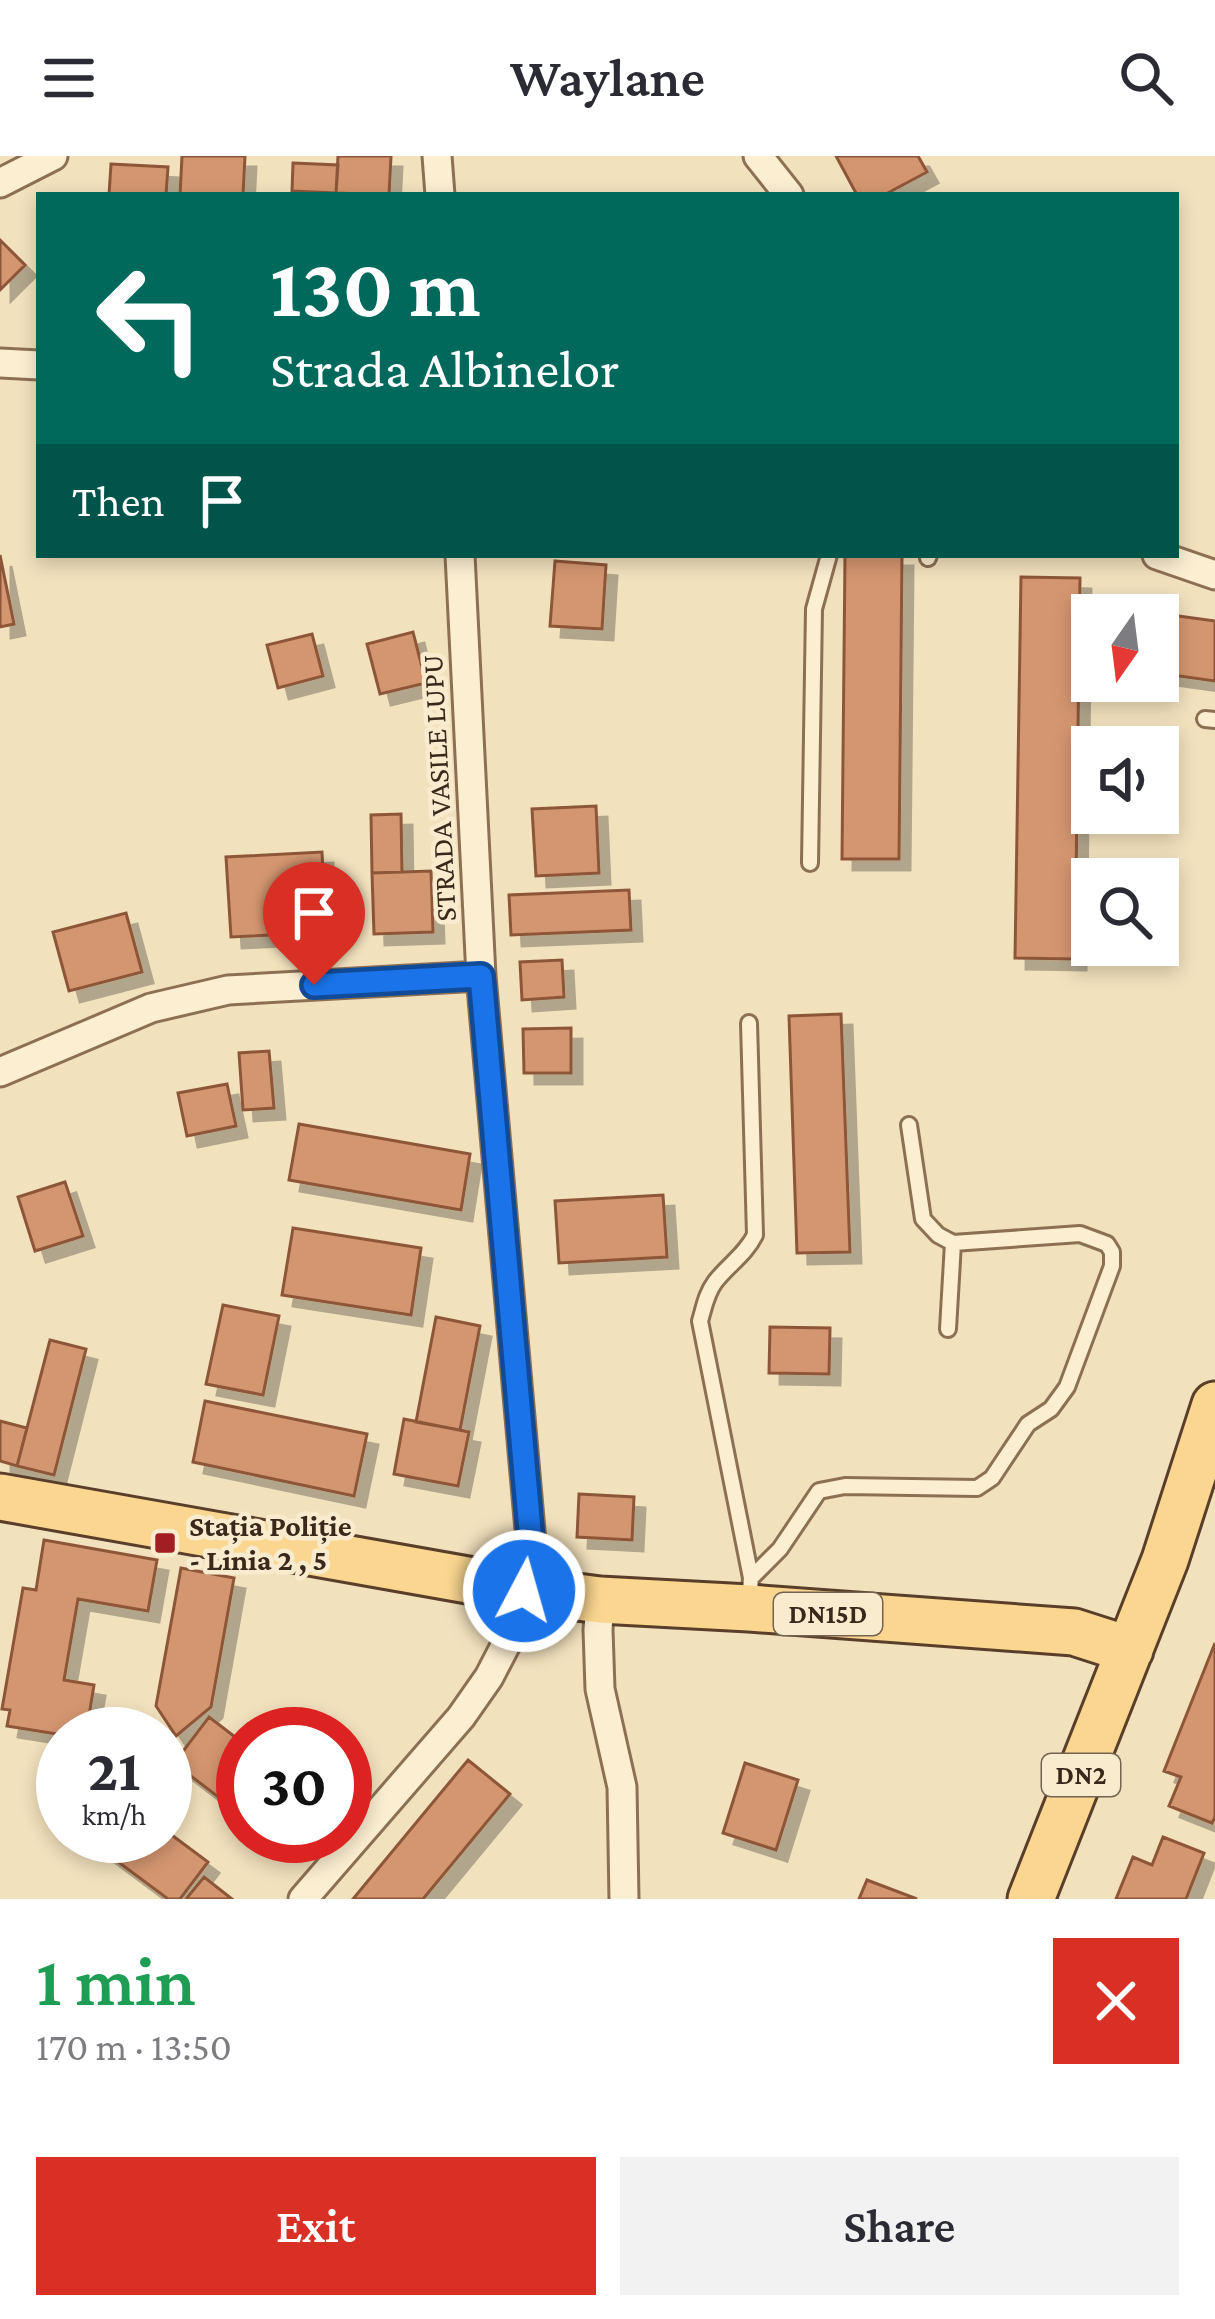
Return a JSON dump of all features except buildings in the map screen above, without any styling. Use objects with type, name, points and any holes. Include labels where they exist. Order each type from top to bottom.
[{"type":"main road","name":"DN2","points":[[1030,1899],[1165,1560],[1215,1405]]},
{"type":"main road","name":"DN15D","points":[[0,1497],[524,1591],[600,1600],[750,1593],[1074,1631],[1130,1650]]},
{"type":"street","points":[[0,183],[53,156]]},
{"type":"street","points":[[437,156],[440,192]]},
{"type":"street","points":[[758,156],[787,192]]},
{"type":"street","points":[[0,363],[36,365]]},
{"type":"street","name":"STRADA VASILE LUPU","points":[[303,1899],[461,1717],[489,1677],[518,1621],[532,1553],[481,976],[460,558]]},
{"type":"street","points":[[1165,558],[1215,575]]},
{"type":"street","points":[[0,1072],[152,1008],[228,990],[481,976]]},
{"type":"street","points":[[600,1600],[600,1688],[622,1787],[624,1899]]},
{"type":"lane","points":[[810,863],[814,609],[828,558]]},
{"type":"lane","points":[[748,1023],[754,1235],[748,1249],[716,1281],[700,1321],[750,1593]]},
{"type":"lane","points":[[750,1593],[819,1491],[845,1486],[977,1488],[992,1478],[1028,1424],[1051,1409],[1067,1387],[1112,1266],[1107,1244],[1080,1234],[953,1243],[938,1235],[923,1219],[909,1125]]},
{"type":"lane","points":[[948,1329],[953,1243]]},
{"type":"place","name":"Stația Poliție - Linia 2 , 5","points":[[165,1543]]},
{"type":"route","points":[[314,985],[481,976],[532,1553],[524,1591]]}]
